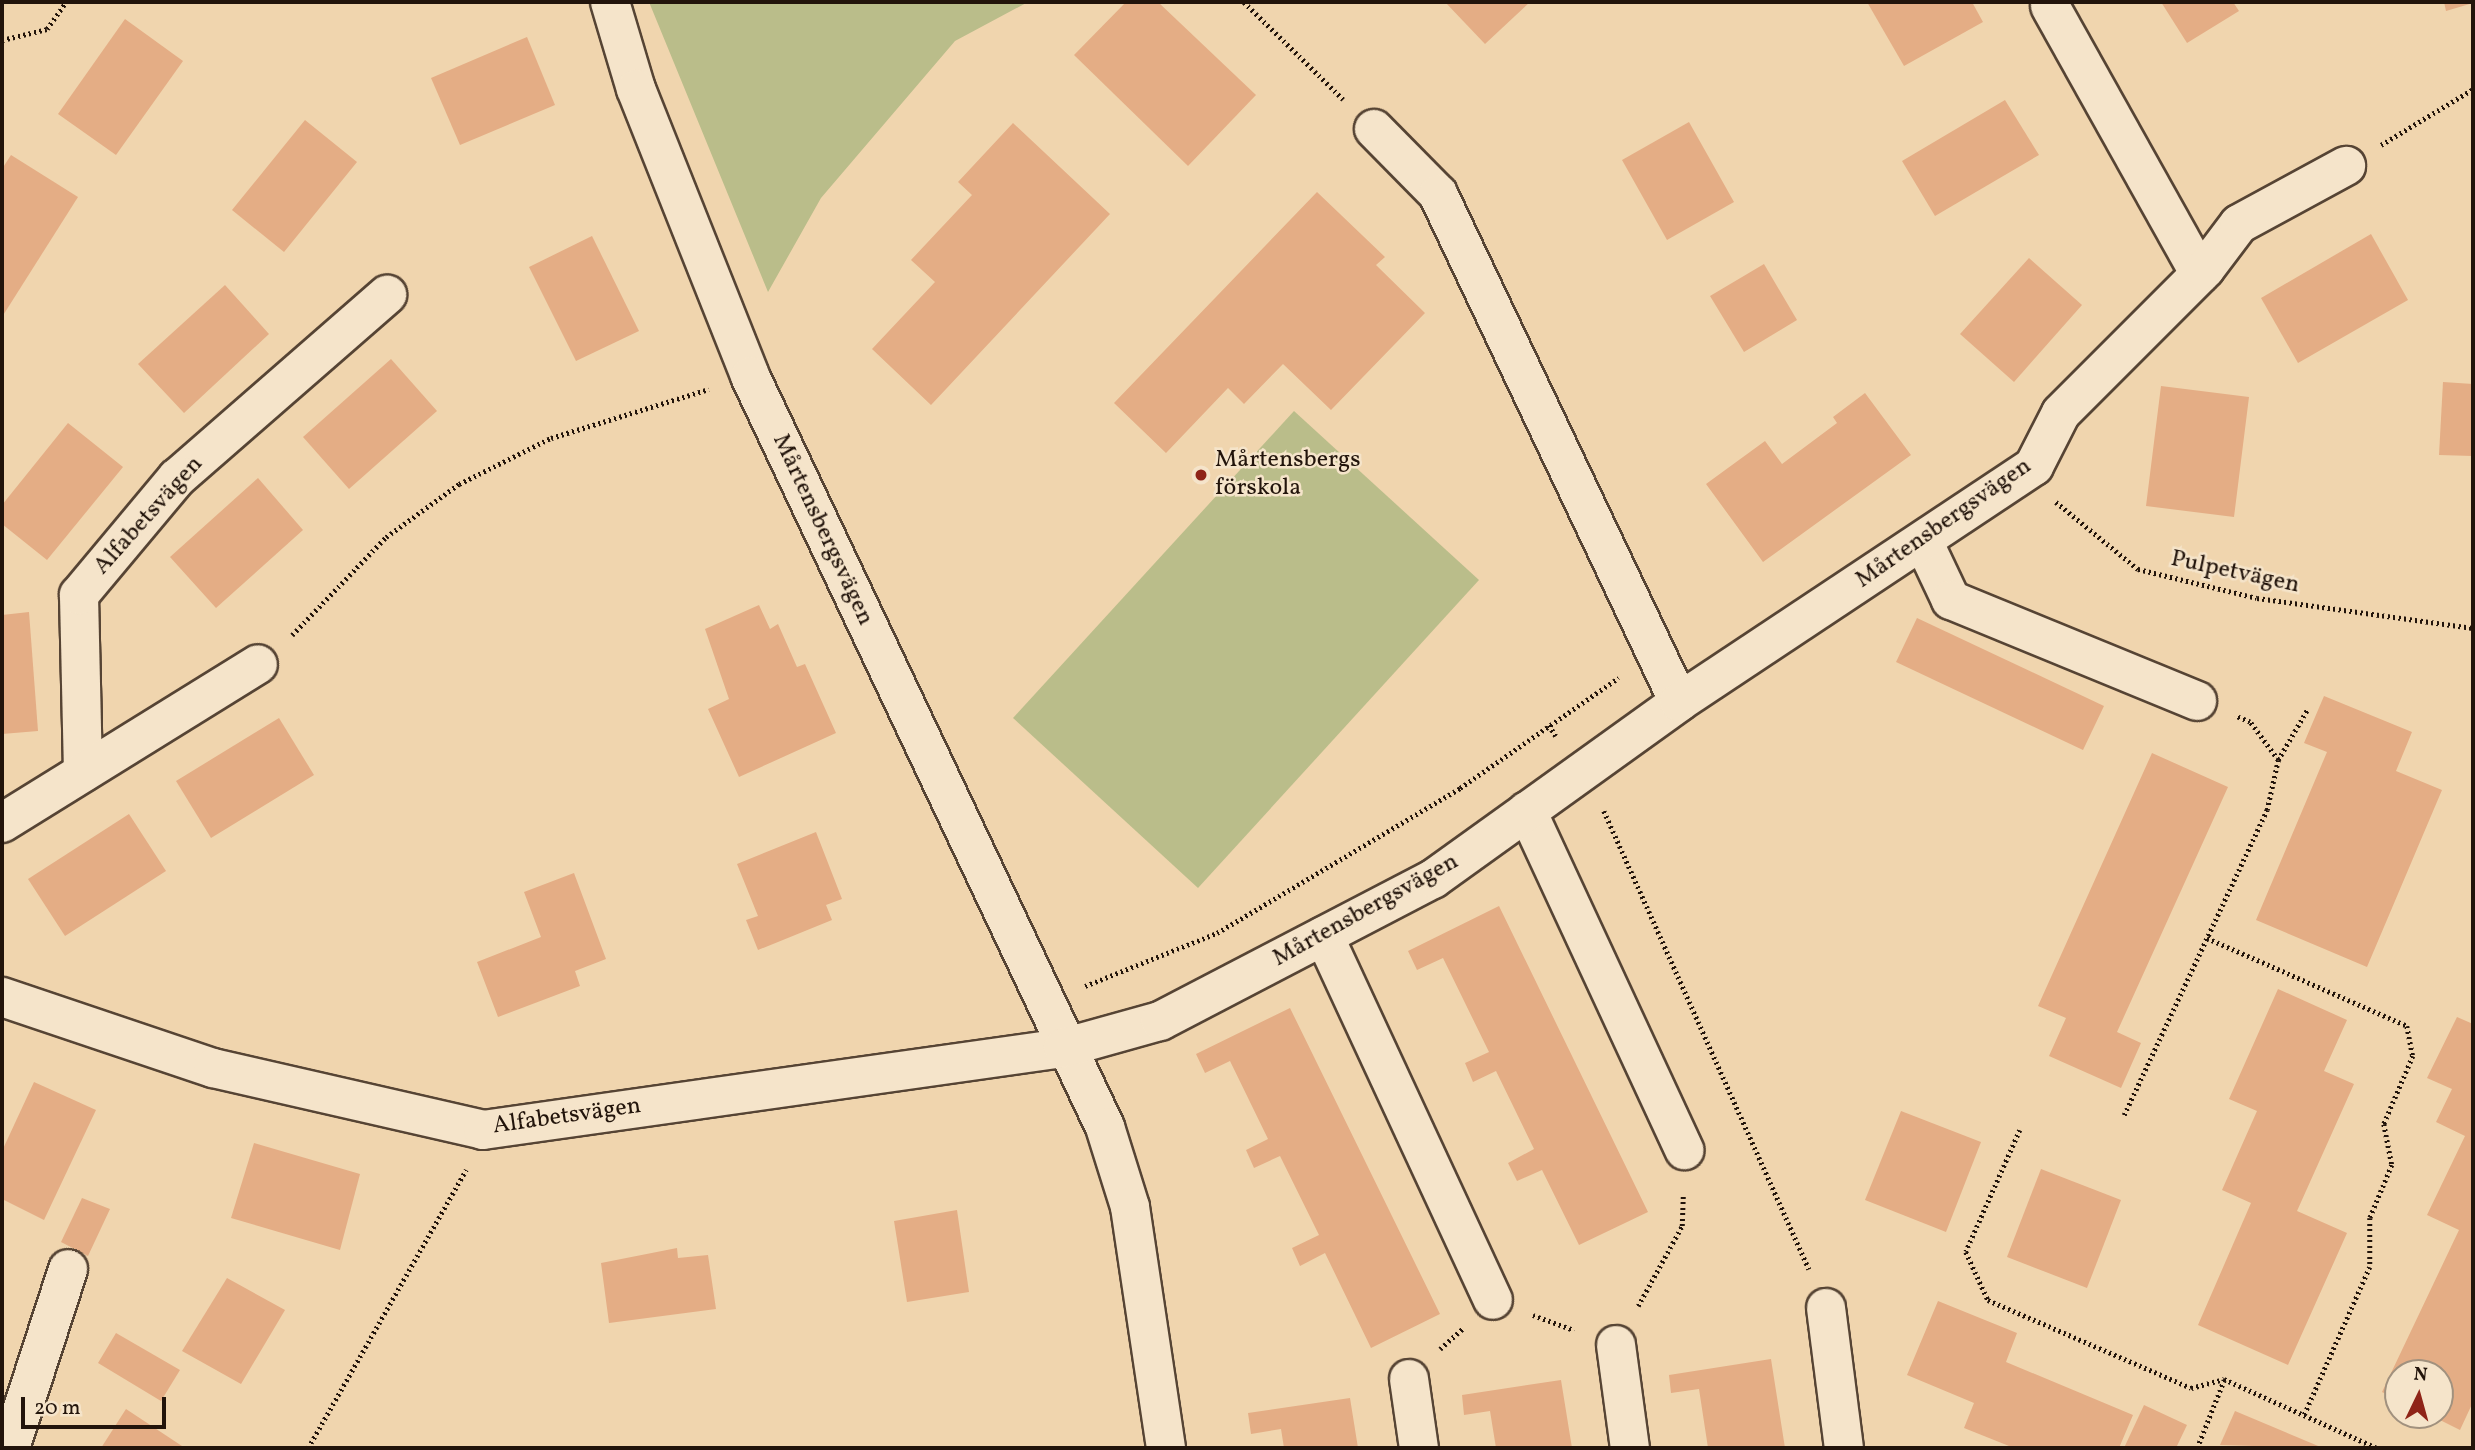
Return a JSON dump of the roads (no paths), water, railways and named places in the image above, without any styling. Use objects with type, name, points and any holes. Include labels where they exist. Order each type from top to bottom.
[{"type":"street","name":"Mårtensbergsvägen","points":[[610,2],[636,89],[750,376],[1042,1004],[1105,1126],[1130,1207],[1166,1448]]},
{"type":"street","points":[[2050,6],[2200,274]]},
{"type":"street","points":[[1374,129],[1438,194],[1679,702]]},
{"type":"street","name":"Mårtensbergsvägen","points":[[1063,1048],[1160,1021],[1433,879],[1679,702],[1924,543],[2034,466],[2061,413],[2200,274],[2239,224],[2346,166]]},
{"type":"street","name":"Alfabetsvägen","points":[[83,772],[79,595],[177,478],[387,296]]},
{"type":"street","points":[[1924,543],[1951,600],[2197,701]]},
{"type":"street","points":[[2,823],[258,664]]},
{"type":"street","points":[[1527,811],[1684,1150]]},
{"type":"street","points":[[1324,936],[1493,1300]]},
{"type":"street","name":"Alfabetsvägen","points":[[2,997],[213,1068],[483,1130],[1063,1048]]},
{"type":"street","points":[[10,1448],[68,1269]]},
{"type":"street","points":[[1826,1308],[1844,1448]]},
{"type":"street","points":[[1616,1345],[1630,1448]]},
{"type":"street","points":[[1409,1379],[1419,1448]]},
{"type":"place","name":"Mårtensbergs förskola","points":[[1201,475]]}]
